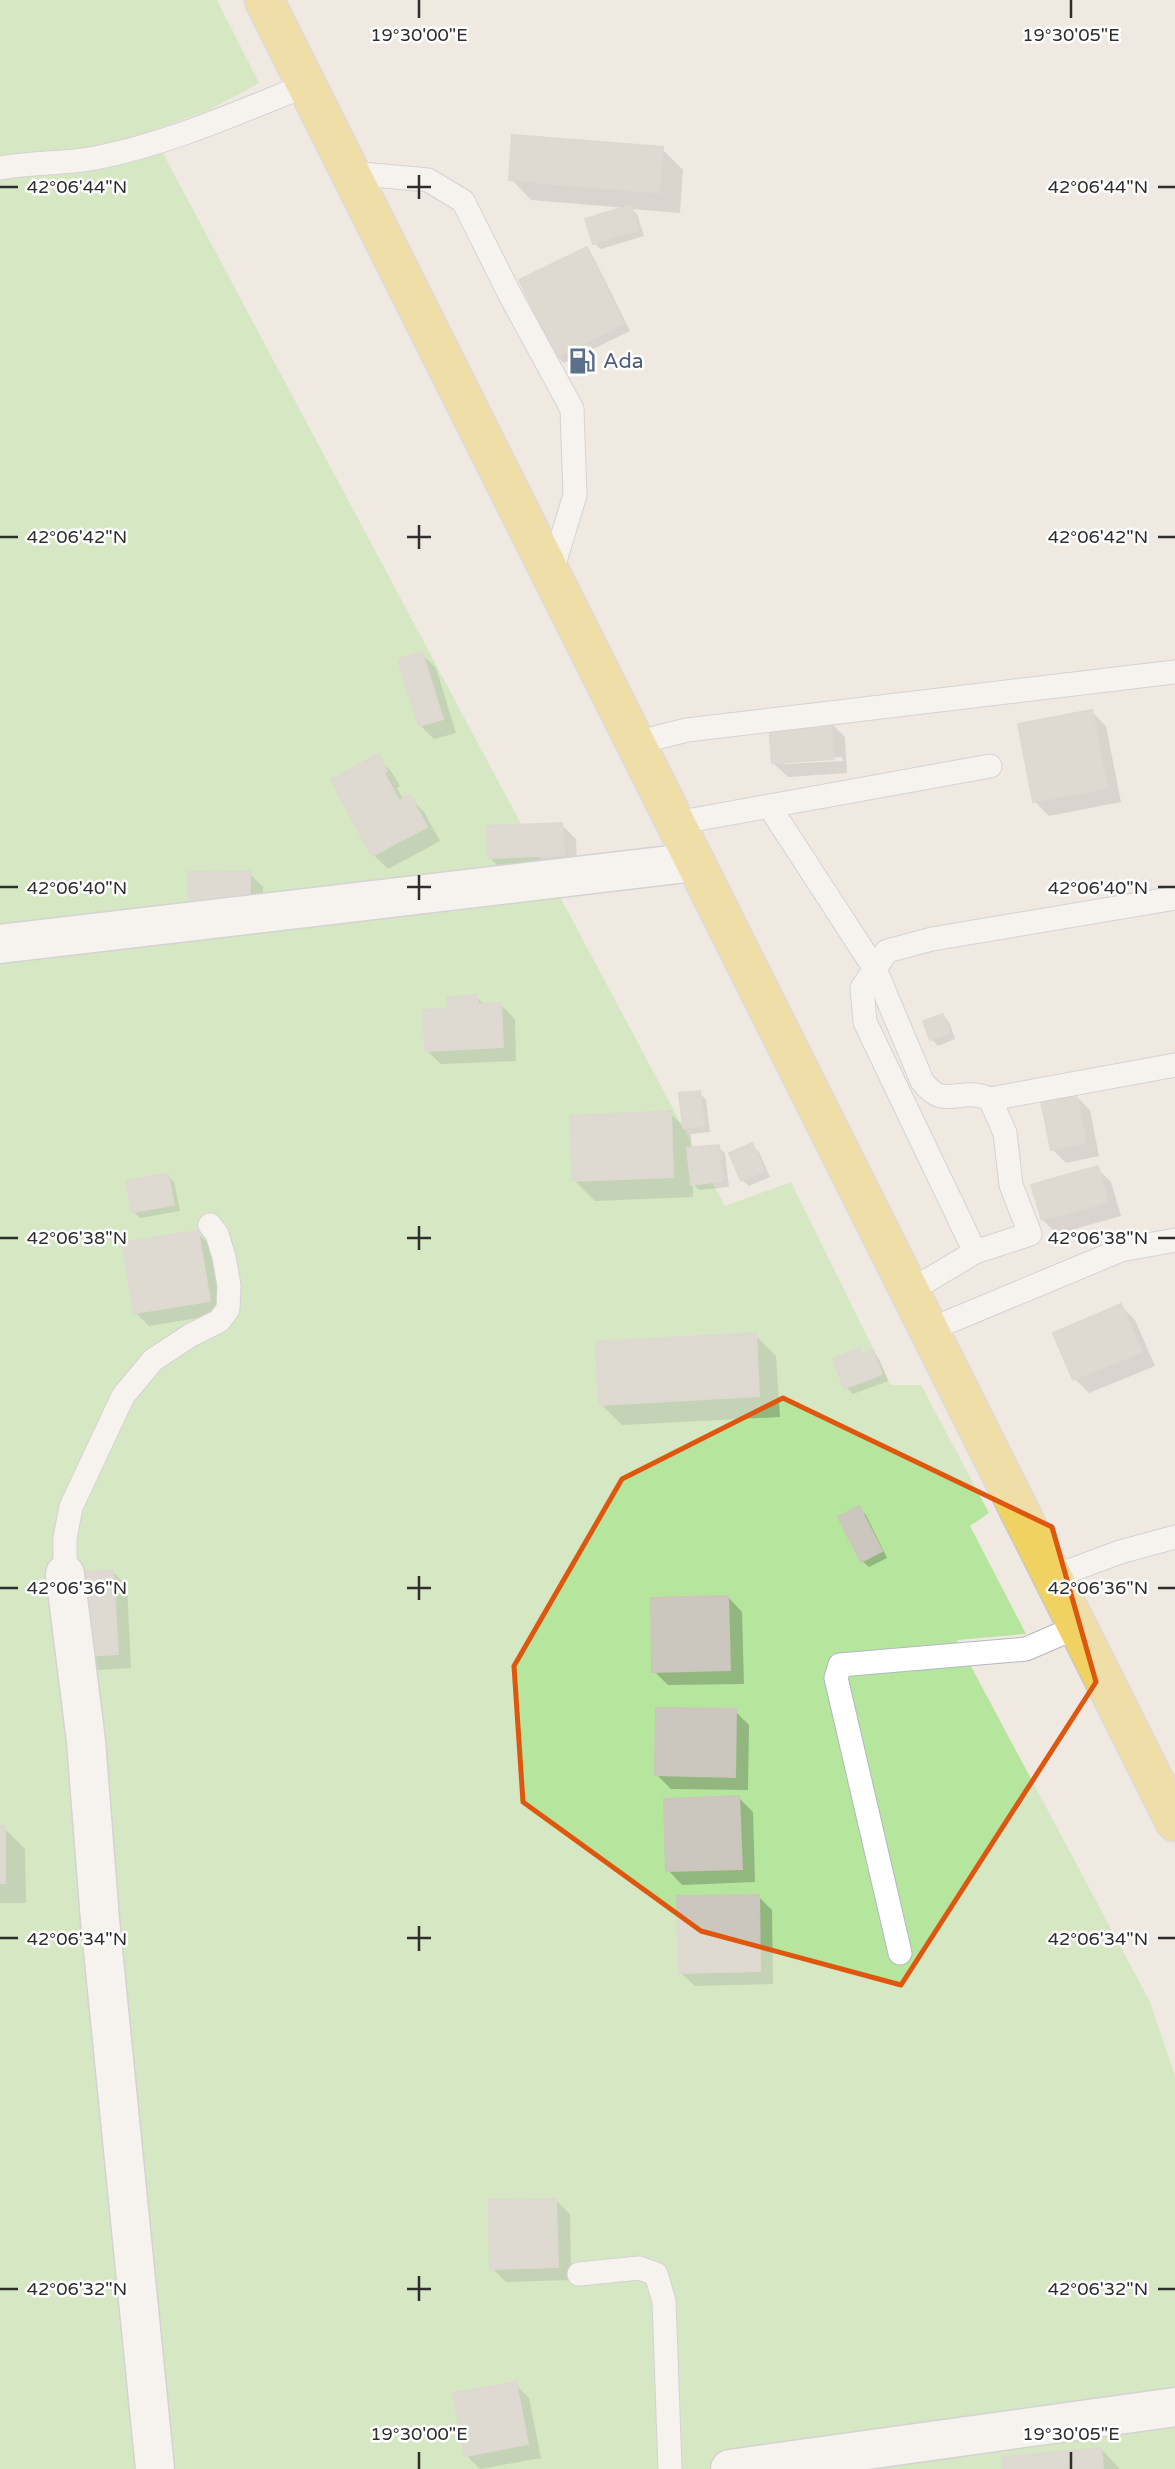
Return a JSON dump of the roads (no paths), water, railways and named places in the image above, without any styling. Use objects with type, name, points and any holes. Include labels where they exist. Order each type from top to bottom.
[{"type":"main road","points":[[264,0],[1175,1822]]},
{"type":"street","points":[[0,944],[695,862]]},
{"type":"street","points":[[65,1574],[86,1741],[100,1920],[155,2469]]},
{"type":"street","points":[[730,2469],[1175,2407]]},
{"type":"lane","points":[[0,169],[21,164],[96,158],[181,134],[307,85]]},
{"type":"lane","points":[[351,173],[428,180],[463,201],[572,409],[575,495],[551,574]]},
{"type":"lane","points":[[635,743],[687,730],[1175,672]]},
{"type":"lane","points":[[676,823],[990,766]]},
{"type":"lane","points":[[769,806],[875,969],[922,1081],[932,1094],[946,1097],[976,1093],[990,1099],[1175,1065]]},
{"type":"lane","points":[[975,1252],[865,1022],[862,988],[887,951],[932,939],[1175,898]]},
{"type":"lane","points":[[910,1291],[975,1252],[1030,1234],[1011,1185],[1005,1133],[990,1099]]},
{"type":"lane","points":[[65,1574],[65,1538],[71,1507],[123,1396],[153,1360],[191,1335],[219,1321],[228,1309],[229,1285],[224,1257],[217,1234],[210,1226]]},
{"type":"lane","points":[[929,1329],[1121,1250],[1175,1240]]},
{"type":"lane","points":[[1053,1577],[1120,1552],[1175,1537]]},
{"type":"lane","points":[[900,1953],[835,1678],[840,1665],[1026,1649],[1077,1627]]},
{"type":"lane","points":[[579,2274],[639,2268],[656,2274],[664,2301],[670,2469]]},
{"type":"place","name":"Ada","points":[[582,361]]}]
